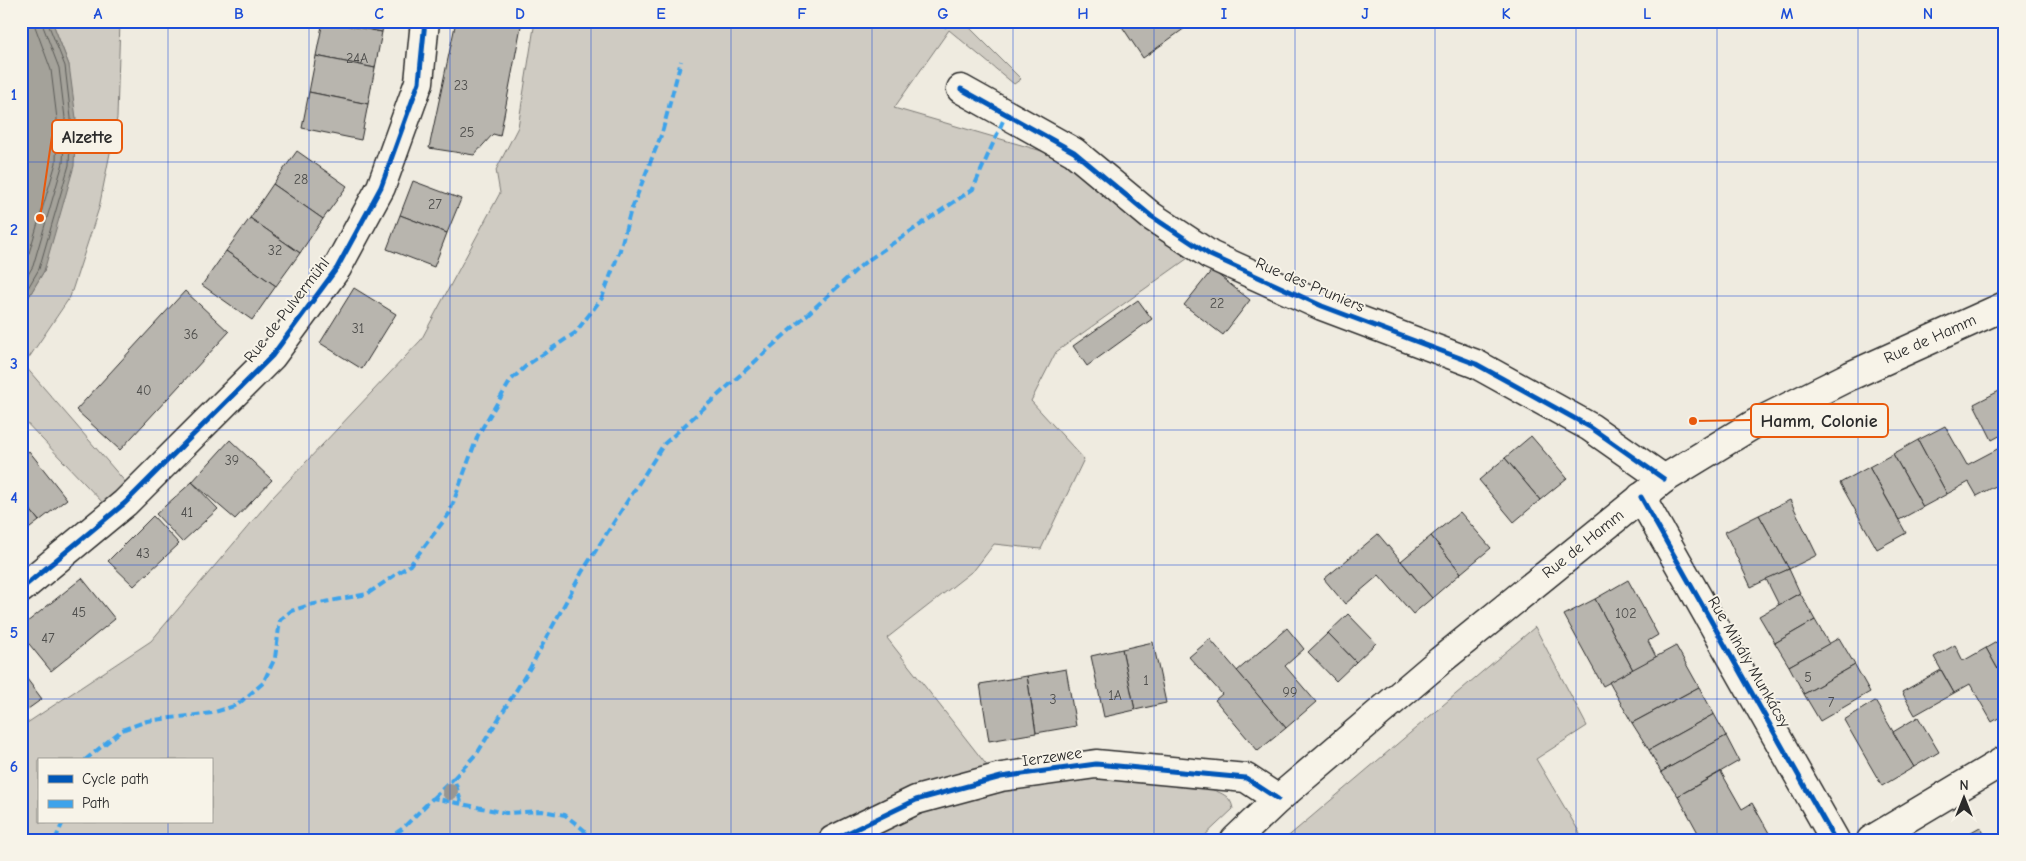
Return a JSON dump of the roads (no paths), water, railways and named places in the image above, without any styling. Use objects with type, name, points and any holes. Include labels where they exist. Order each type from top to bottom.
[{"type":"street","name":"Rue de Pulvermühl","points":[[21,589],[125,503],[265,363],[337,268],[381,186],[419,82],[425,21]]},
{"type":"street","name":"Rue des Pruniers","points":[[961,89],[1074,152],[1151,216],[1210,255],[1322,306],[1476,364],[1590,427],[1664,479]]},
{"type":"street","name":"Rue de Hamm","points":[[1235,840],[1278,799],[1449,654],[1664,479],[1765,419],[1850,376],[2005,306]]},
{"type":"street","name":"Rue Mihály Munkácsy","points":[[1641,497],[1835,840]]},
{"type":"street","points":[[1871,840],[2005,760]]},
{"type":"street","name":"Ierzewee","points":[[833,840],[916,800],[1001,777],[1096,764],[1203,772],[1246,778],[1278,799]]},
{"type":"water","points":[[21,21],[52,21],[69,65],[76,118],[74,166],[44,271],[21,310]]},
{"type":"place","name":"Alzette","points":[[40,218]]},
{"type":"place","name":"Hamm, Colonie","points":[[1693,421]]}]
